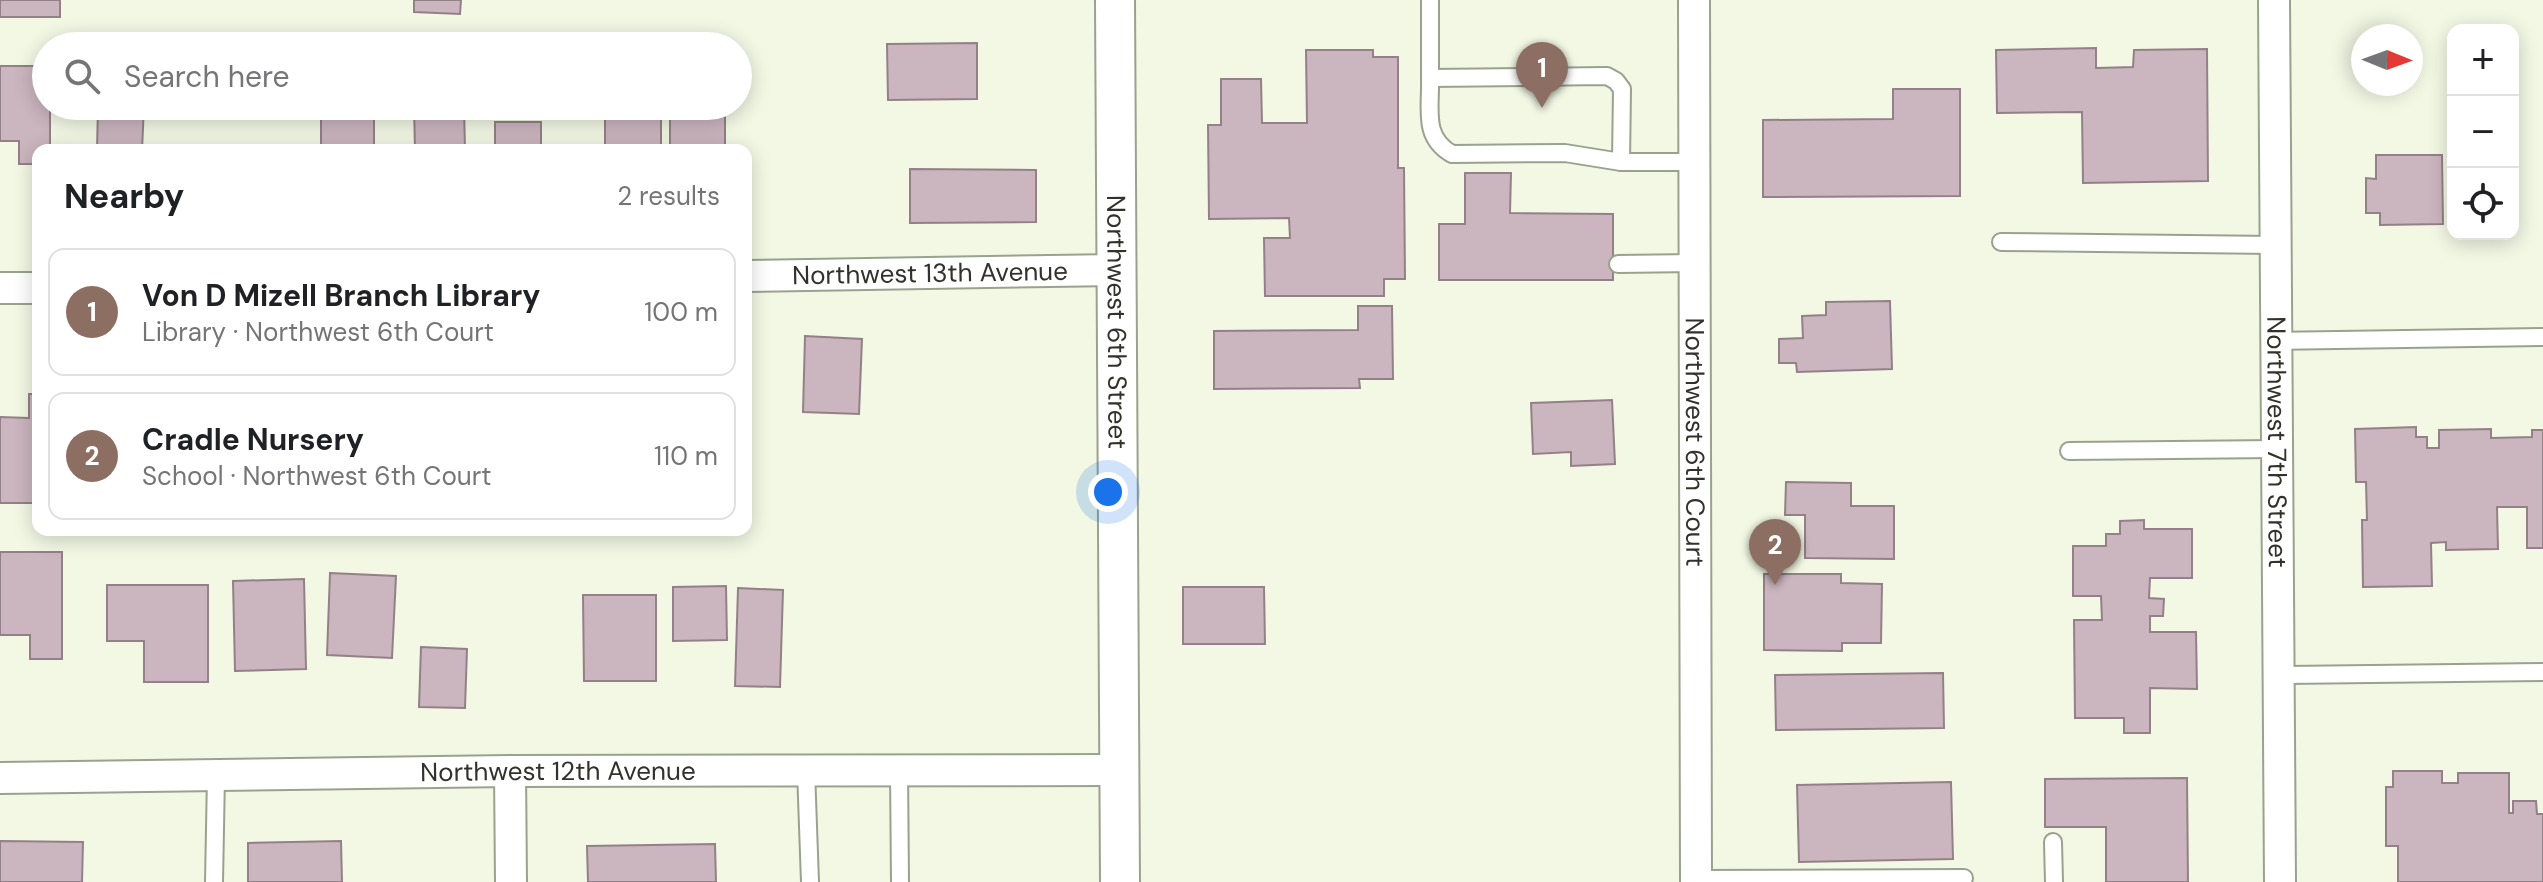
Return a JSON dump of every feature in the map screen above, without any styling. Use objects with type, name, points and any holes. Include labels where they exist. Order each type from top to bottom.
[{"type":"street","name":"Northwest 6th Street","points":[[1115,0],[1120,882]]},
{"type":"street","name":"Northwest 6th Court","points":[[1694,0],[1696,880]]},
{"type":"street","name":"Northwest 7th Street","points":[[2274,0],[2280,882]]},
{"type":"street","name":"Northwest 13th Avenue","points":[[752,276],[1116,270]]},
{"type":"street","points":[[0,288],[32,288]]},
{"type":"street","name":"Northwest 12th Avenue","points":[[0,778],[510,771],[1118,770]]},
{"type":"street","points":[[510,771],[511,882]]},
{"type":"lane","points":[[1430,0],[1431,133],[1438,146],[1452,154],[1565,153],[1621,162],[1695,162]]},
{"type":"lane","points":[[1430,78],[1607,76],[1622,89],[1621,162]]},
{"type":"lane","points":[[2001,242],[2276,245]]},
{"type":"lane","points":[[1618,264],[1694,263]]},
{"type":"lane","points":[[2276,341],[2543,337]]},
{"type":"lane","points":[[2069,451],[2277,449]]},
{"type":"lane","points":[[2278,675],[2543,672]]},
{"type":"lane","points":[[899,769],[900,882]]},
{"type":"lane","points":[[806,770],[810,882]]},
{"type":"lane","points":[[214,882],[216,775]]},
{"type":"lane","points":[[2053,842],[2054,882]]},
{"type":"lane","points":[[1696,880],[1964,878]]},
{"type":"building","points":[[0,0],[60,0],[60,17],[0,17]]},
{"type":"building","points":[[414,0],[461,0],[460,14],[414,12]]},
{"type":"building","points":[[977,43],[977,99],[888,100],[887,44]]},
{"type":"building","points":[[2096,48],[2096,68],[2133,67],[2134,50],[2207,49],[2208,181],[2083,183],[2082,112],[1997,113],[1996,50]]},
{"type":"building","points":[[1306,50],[1373,50],[1373,57],[1398,57],[1398,168],[1404,168],[1405,279],[1384,279],[1384,296],[1265,296],[1264,238],[1290,238],[1289,218],[1209,219],[1208,125],[1221,125],[1221,79],[1261,79],[1262,123],[1307,123]]},
{"type":"building","points":[[0,66],[32,66],[32,120],[50,120],[50,144],[32,144],[32,164],[19,164],[19,141],[0,141]]},
{"type":"building","points":[[1893,89],[1960,89],[1960,196],[1763,197],[1763,120],[1893,119]]},
{"type":"building","points":[[98,120],[143,120],[142,144],[97,144]]},
{"type":"building","points":[[321,120],[374,120],[374,144],[321,144]]},
{"type":"building","points":[[414,120],[464,120],[465,144],[415,144]]},
{"type":"building","points":[[605,120],[661,120],[661,144],[605,144]]},
{"type":"building","points":[[670,120],[725,120],[725,144],[670,144]]},
{"type":"building","points":[[495,122],[541,122],[541,144],[495,144]]},
{"type":"building","points":[[2376,155],[2442,155],[2443,224],[2380,225],[2380,213],[2366,213],[2366,178],[2376,179]]},
{"type":"building","points":[[910,169],[1036,170],[1036,222],[910,223]]},
{"type":"building","points":[[1465,173],[1511,173],[1510,213],[1613,214],[1613,280],[1439,280],[1439,224],[1465,224]]},
{"type":"building","points":[[1890,301],[1892,369],[1797,372],[1796,363],[1779,363],[1779,339],[1803,338],[1802,316],[1826,315],[1826,302]]},
{"type":"building","points":[[1358,306],[1392,306],[1393,379],[1359,379],[1360,388],[1214,389],[1214,331],[1358,330]]},
{"type":"building","points":[[805,336],[862,339],[859,414],[803,412]]},
{"type":"building","points":[[29,394],[32,394],[32,503],[0,503],[0,417],[29,418]]},
{"type":"building","points":[[1612,400],[1615,464],[1571,466],[1571,452],[1533,454],[1531,403]]},
{"type":"building","points":[[2416,427],[2416,437],[2427,437],[2427,448],[2439,448],[2439,430],[2491,429],[2491,438],[2532,437],[2532,430],[2543,430],[2543,548],[2527,548],[2527,507],[2497,507],[2498,549],[2446,550],[2446,542],[2431,543],[2432,586],[2363,587],[2362,520],[2367,520],[2366,482],[2356,482],[2355,429]]},
{"type":"building","points":[[1786,482],[1851,483],[1851,506],[1894,506],[1894,559],[1805,558],[1805,515],[1785,515]]},
{"type":"building","points":[[2144,520],[2144,529],[2192,529],[2192,578],[2150,578],[2149,598],[2164,599],[2163,616],[2150,616],[2150,632],[2196,632],[2197,689],[2150,688],[2150,733],[2124,733],[2124,718],[2075,718],[2074,620],[2102,620],[2101,596],[2073,596],[2073,546],[2106,546],[2106,534],[2120,534],[2120,521]]},
{"type":"building","points":[[0,552],[62,552],[62,659],[30,659],[30,635],[0,635]]},
{"type":"building","points":[[330,573],[396,576],[392,658],[327,655]]},
{"type":"building","points":[[1764,574],[1841,574],[1841,583],[1882,584],[1881,643],[1842,643],[1842,651],[1764,650]]},
{"type":"building","points":[[304,579],[306,669],[235,671],[233,581]]},
{"type":"building","points":[[107,585],[208,585],[208,682],[144,682],[144,641],[107,641]]},
{"type":"building","points":[[726,586],[727,640],[673,641],[673,587]]},
{"type":"building","points":[[1183,587],[1264,587],[1265,644],[1183,644]]},
{"type":"building","points":[[738,588],[783,590],[780,687],[735,686]]},
{"type":"building","points":[[583,595],[656,595],[656,681],[584,681]]},
{"type":"building","points":[[421,647],[467,649],[465,708],[419,707]]},
{"type":"building","points":[[1943,673],[1944,728],[1776,730],[1775,675]]},
{"type":"building","points":[[2393,771],[2442,771],[2442,783],[2458,783],[2458,773],[2509,773],[2509,813],[2513,813],[2513,801],[2536,801],[2537,814],[2543,814],[2543,882],[2398,882],[2398,846],[2386,846],[2386,787],[2393,787]]},
{"type":"building","points":[[2187,778],[2188,882],[2106,882],[2106,827],[2045,827],[2045,779]]},
{"type":"building","points":[[1951,782],[1953,859],[1799,862],[1797,785]]},
{"type":"building","points":[[0,841],[83,842],[82,882],[0,882]]},
{"type":"building","points":[[341,841],[342,882],[248,882],[248,843]]},
{"type":"building","points":[[715,844],[716,882],[588,882],[587,846]]},
{"type":"place","name":"Von D Mizell Branch Library","points":[[1542,108]]},
{"type":"place","name":"Cradle Nursery","points":[[1775,585]]}]
